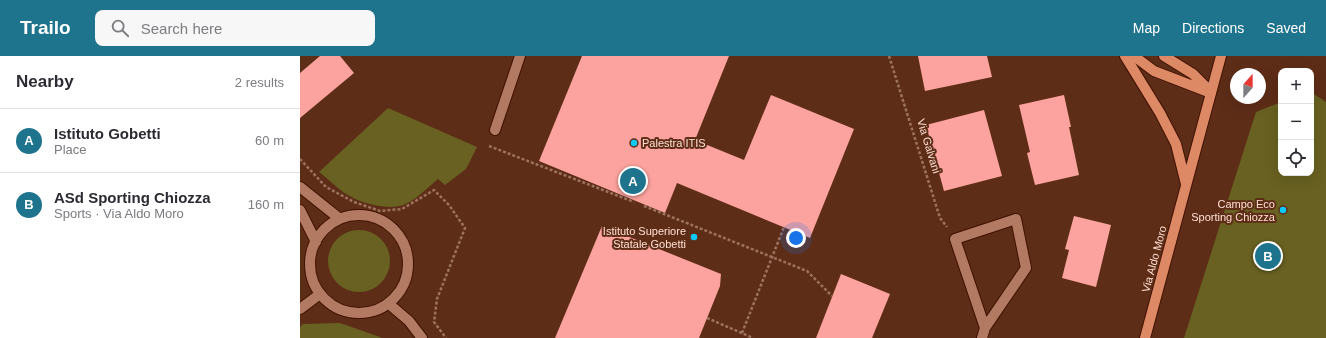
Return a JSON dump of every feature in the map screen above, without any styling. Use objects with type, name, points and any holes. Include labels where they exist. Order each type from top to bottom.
[{"type":"main road","name":"Via Aldo Moro","points":[[1125,56],[1160,113],[1176,144],[1186,186]]},
{"type":"main road","points":[[1134,56],[1154,70],[1211,93]]},
{"type":"main road","points":[[1164,56],[1193,74],[1211,93]]},
{"type":"main road","name":"Via Aldo Moro","points":[[1145,338],[1221,56]]},
{"type":"street","points":[[495,130],[520,56]]},
{"type":"street","points":[[300,187],[340,219]]},
{"type":"street","points":[[300,210],[316,242]]},
{"type":"street","points":[[360,215],[374,218],[387,224],[400,236],[407,252],[408,272],[401,290],[389,304],[374,311],[358,313],[338,308],[320,294],[315,284],[310,265],[316,242],[324,230],[340,219],[360,215]]},
{"type":"street","points":[[982,338],[986,328],[1026,268],[1016,219],[955,239],[986,328]]},
{"type":"street","points":[[300,309],[320,294]]},
{"type":"street","points":[[389,304],[409,321],[422,338]]},
{"type":"path","name":"Via Galvani","points":[[889,56],[940,218],[955,239]]},
{"type":"path","points":[[489,146],[634,202]]},
{"type":"path","points":[[300,159],[326,187],[354,202],[380,211],[402,209],[434,190],[449,205],[465,228],[437,299],[434,322],[446,338]]},
{"type":"path","points":[[644,206],[807,270],[832,296]]},
{"type":"path","points":[[742,333],[784,227]]},
{"type":"path","points":[[707,318],[753,338]]},
{"type":"shaded area","points":[[1314,94],[1326,102],[1326,338],[1184,338],[1256,112],[1278,103],[1278,176],[1314,176]]},
{"type":"shaded area","points":[[388,108],[477,147],[466,169],[445,185],[438,179],[408,203],[396,207],[380,206],[349,196],[319,172]]},
{"type":"shaded area","points":[[359,230],[376,235],[381,239],[385,244],[390,261],[385,278],[381,283],[376,287],[359,292],[342,287],[337,283],[333,278],[328,261],[333,244],[337,239],[342,235]]},
{"type":"shaded area","points":[[340,323],[382,338],[300,338],[300,327],[303,324]]},
{"type":"building","points":[[320,56],[340,56],[354,73],[300,118],[300,73]]},
{"type":"building","points":[[582,56],[729,56],[695,140],[744,160],[771,95],[854,129],[810,238],[677,183],[665,213],[539,161]]},
{"type":"building","points":[[918,56],[987,56],[992,77],[925,91]]},
{"type":"building","points":[[1064,95],[1079,175],[1035,185],[1027,153],[1030,152],[1019,105]]},
{"type":"building","points":[[984,110],[1002,176],[944,191],[926,125]]},
{"type":"building","points":[[1074,216],[1111,225],[1096,287],[1062,278],[1069,250],[1065,249]]},
{"type":"building","points":[[602,226],[721,274],[720,286],[699,338],[555,338]]},
{"type":"building","points":[[841,274],[890,294],[872,338],[816,338]]},
{"type":"place","name":"Palestra ITIS","points":[[634,143]]},
{"type":"place","name":"Istituto Gobetti","points":[[633,181]]},
{"type":"place","name":"Campo Eco Sporting Chiozza","points":[[1283,210]]},
{"type":"place","name":"Istituto Superiore Statale Gobetti","points":[[694,237]]},
{"type":"place","name":"ASd Sporting Chiozza","points":[[1268,256]]}]
